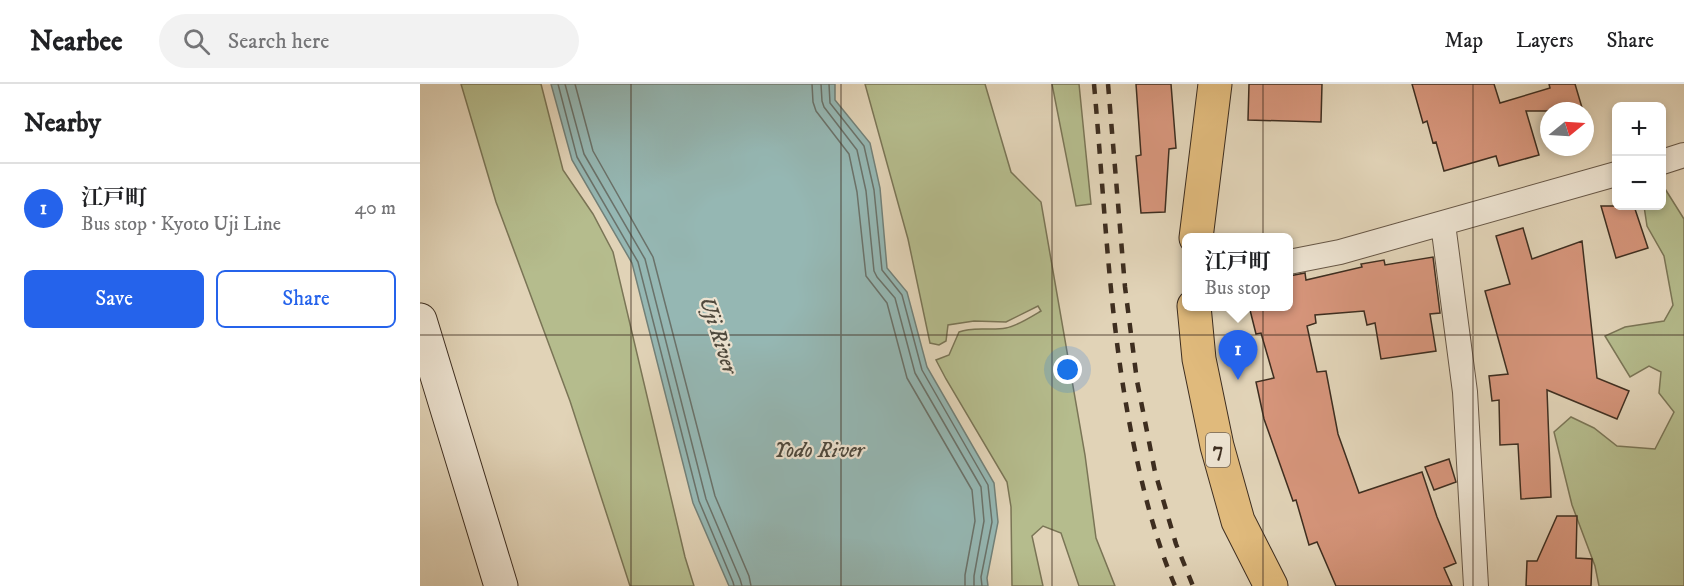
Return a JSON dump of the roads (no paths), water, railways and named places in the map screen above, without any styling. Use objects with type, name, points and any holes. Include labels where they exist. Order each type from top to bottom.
[{"type":"main road","points":[[1196,233],[1215,84]]},
{"type":"main road","name":"7","points":[[1194,311],[1199,359],[1217,447],[1238,521],[1271,586]]},
{"type":"main road","points":[[420,320],[501,586]]},
{"type":"street","points":[[1666,161],[1684,155]]},
{"type":"street","points":[[1293,261],[1341,252],[1612,175]]},
{"type":"street","points":[[1443,224],[1465,392],[1476,586]]},
{"type":"water","name":"Yodo River","points":[[551,84],[835,84],[835,100],[870,143],[880,188],[887,268],[907,292],[927,367],[994,483],[998,522],[987,578],[988,586],[729,586],[693,503],[632,263],[572,160]]},
{"type":"railway","points":[[1094,84],[1113,311],[1126,401],[1146,500],[1175,586]]},
{"type":"railway","points":[[1108,84],[1125,287],[1137,381],[1155,472],[1176,544],[1193,586]]},
{"type":"place","name":"江戸町","points":[[1238,380]]},
{"type":"water label","name":"Uji River","points":[[718,335]]}]
